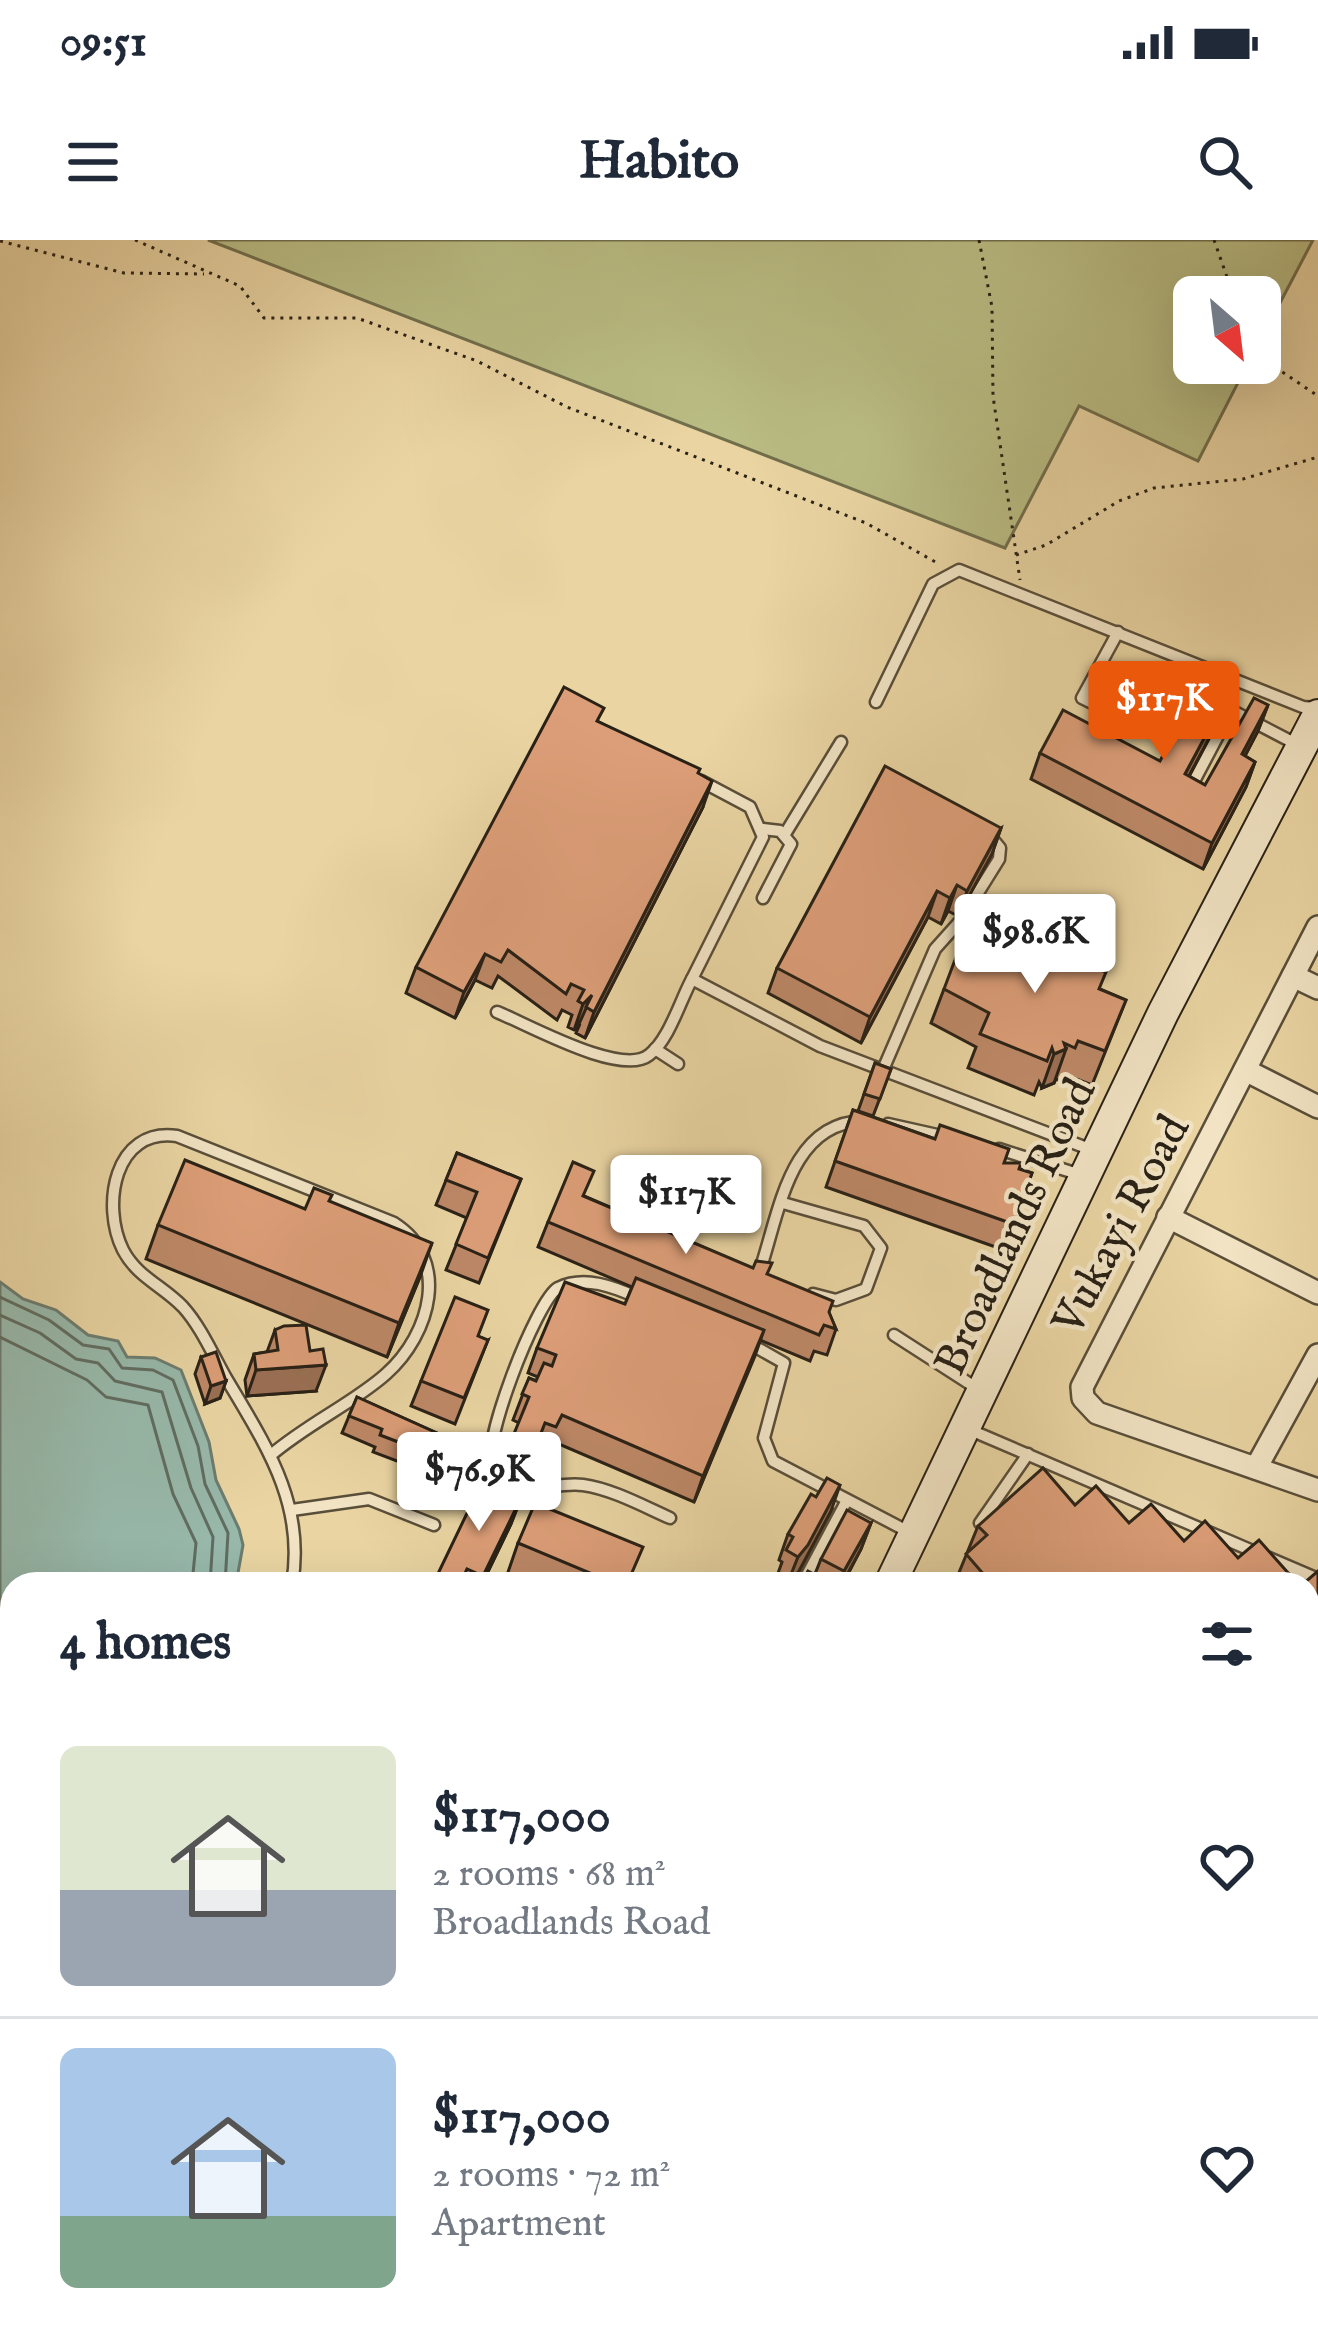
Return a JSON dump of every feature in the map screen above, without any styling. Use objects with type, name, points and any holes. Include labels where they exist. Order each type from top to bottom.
[{"type":"main road","name":"Broadlands Road","points":[[896,1572],[1318,711]]},
{"type":"street","name":"Vukayi Road","points":[[1318,927],[1084,1376],[1083,1398],[1097,1413],[1318,1490]]},
{"type":"street","points":[[1293,976],[1318,988]]},
{"type":"street","points":[[1245,1070],[1318,1107]]},
{"type":"street","points":[[1168,1217],[1318,1293]]},
{"type":"street","points":[[1256,1468],[1318,1355]]},
{"type":"lane","points":[[876,702],[933,584],[951,571],[1022,593],[1318,711]]},
{"type":"lane","points":[[1118,632],[1082,698],[1145,729],[1189,692],[1301,746]]},
{"type":"lane","points":[[1191,787],[1231,710]]},
{"type":"lane","points":[[785,834],[842,742]]},
{"type":"lane","points":[[497,1012],[614,1061],[635,1062],[655,1049],[761,846],[763,829],[750,807],[694,777]]},
{"type":"lane","points":[[882,1072],[935,949],[962,920],[999,859],[994,838],[976,827]]},
{"type":"lane","points":[[763,829],[785,834]]},
{"type":"lane","points":[[763,898],[790,848],[785,834]]},
{"type":"lane","points":[[692,980],[882,1072],[1092,1165]]},
{"type":"lane","points":[[655,1049],[678,1064]]},
{"type":"lane","points":[[759,1273],[800,1154],[811,1140],[839,1124],[879,1122],[970,1143]]},
{"type":"lane","points":[[271,1455],[396,1364],[433,1288],[429,1264],[416,1240],[394,1223],[177,1136],[150,1137],[128,1153],[113,1184],[116,1234],[139,1272],[190,1317],[271,1455],[292,1510],[292,1572]]},
{"type":"lane","points":[[993,1148],[1092,1165]]},
{"type":"lane","points":[[783,1203],[864,1226],[880,1248],[866,1289],[859,1294],[836,1300],[800,1289]]},
{"type":"lane","points":[[739,1267],[779,1281]]},
{"type":"lane","points":[[655,1304],[598,1283],[554,1289],[545,1298],[492,1428],[487,1463],[494,1476],[515,1486],[585,1485],[670,1518]]},
{"type":"lane","points":[[894,1335],[983,1393]]},
{"type":"lane","points":[[735,1336],[775,1353],[784,1363],[764,1438],[768,1454],[846,1502],[914,1534]]},
{"type":"lane","points":[[966,1428],[1302,1572]]},
{"type":"lane","points":[[980,1523],[1028,1454]]},
{"type":"lane","points":[[292,1510],[369,1499],[434,1525]]},
{"type":"lane","points":[[809,1572],[846,1502]]},
{"type":"path","points":[[135,240],[240,286],[264,318],[357,318],[477,361],[566,407],[866,523],[951,571]]},
{"type":"path","points":[[979,240],[992,307],[993,397],[1022,593]]},
{"type":"path","points":[[1214,240],[1227,276]]},
{"type":"path","points":[[0,241],[124,272],[210,274]]},
{"type":"path","points":[[1281,371],[1318,396]]},
{"type":"path","points":[[1016,555],[1154,488],[1243,479],[1318,457]]},
{"type":"green space","points":[[208,240],[1313,240],[1281,301],[1281,276],[1173,276],[1173,384],[1237,384],[1198,461],[1079,406],[1005,548]]},
{"type":"water","points":[[0,1282],[23,1299],[56,1310],[88,1335],[118,1341],[127,1357],[155,1358],[181,1370],[209,1442],[216,1480],[243,1545],[238,1572],[0,1572]]},
{"type":"building","points":[[1206,675],[1231,688],[1185,774],[1205,785],[1254,698],[1268,705],[1242,754],[1255,762],[1212,843],[1040,753],[1063,710],[1160,761]]},
{"type":"building","points":[[564,687],[604,708],[597,721],[700,769],[698,773],[712,781],[594,1012],[586,1007],[592,995],[583,1004],[578,1001],[584,990],[571,984],[566,994],[508,950],[501,962],[485,954],[464,992],[416,967]]},
{"type":"building","points":[[885,766],[1001,828],[967,891],[957,885],[950,898],[937,891],[870,1017],[777,968]]},
{"type":"building","points":[[998,929],[1106,972],[1099,989],[1126,1000],[1105,1051],[1078,1041],[1075,1048],[1064,1043],[1066,1049],[1054,1054],[1052,1048],[1047,1061],[980,1034],[989,1013],[944,989],[961,944],[988,955]]},
{"type":"building","points":[[875,1063],[891,1069],[880,1099],[864,1094]]},
{"type":"building","points":[[853,1110],[935,1139],[940,1125],[1009,1149],[1004,1163],[1021,1163],[1019,1169],[1032,1173],[1013,1224],[835,1161]]},
{"type":"building","points":[[457,1153],[521,1179],[488,1258],[456,1244],[477,1192],[446,1180]]},
{"type":"building","points":[[185,1160],[305,1209],[314,1188],[332,1195],[329,1201],[432,1243],[399,1323],[158,1225]]},
{"type":"building","points":[[573,1162],[594,1171],[583,1196],[753,1268],[756,1261],[772,1263],[767,1274],[833,1301],[829,1312],[836,1329],[824,1325],[819,1335],[548,1222]]},
{"type":"building","points":[[636,1278],[764,1330],[703,1476],[562,1415],[556,1427],[545,1423],[532,1456],[509,1446],[529,1397],[522,1394],[529,1378],[536,1381],[544,1363],[552,1366],[556,1355],[537,1348],[565,1282],[625,1304]]},
{"type":"building","points":[[455,1297],[488,1310],[478,1336],[488,1340],[464,1398],[421,1381]]},
{"type":"building","points":[[306,1325],[310,1351],[323,1349],[326,1365],[256,1370],[254,1354],[278,1350],[275,1330]]},
{"type":"building","points":[[216,1352],[226,1381],[211,1386],[201,1357]]},
{"type":"building","points":[[357,1397],[448,1438],[440,1458],[380,1435],[382,1429],[349,1416]]},
{"type":"building","points":[[1043,1468],[1075,1505],[1096,1486],[1129,1523],[1151,1504],[1184,1541],[1205,1521],[1238,1558],[1259,1540],[1287,1572],[982,1572],[966,1554],[987,1535],[978,1526]]},
{"type":"building","points":[[827,1478],[840,1485],[798,1557],[786,1550],[793,1537],[788,1534],[811,1494],[816,1497]]},
{"type":"building","points":[[483,1480],[521,1498],[485,1572],[439,1572]]},
{"type":"building","points":[[535,1503],[643,1547],[632,1572],[587,1572],[518,1543]]},
{"type":"building","points":[[847,1510],[871,1523],[844,1571],[821,1559]]}]
